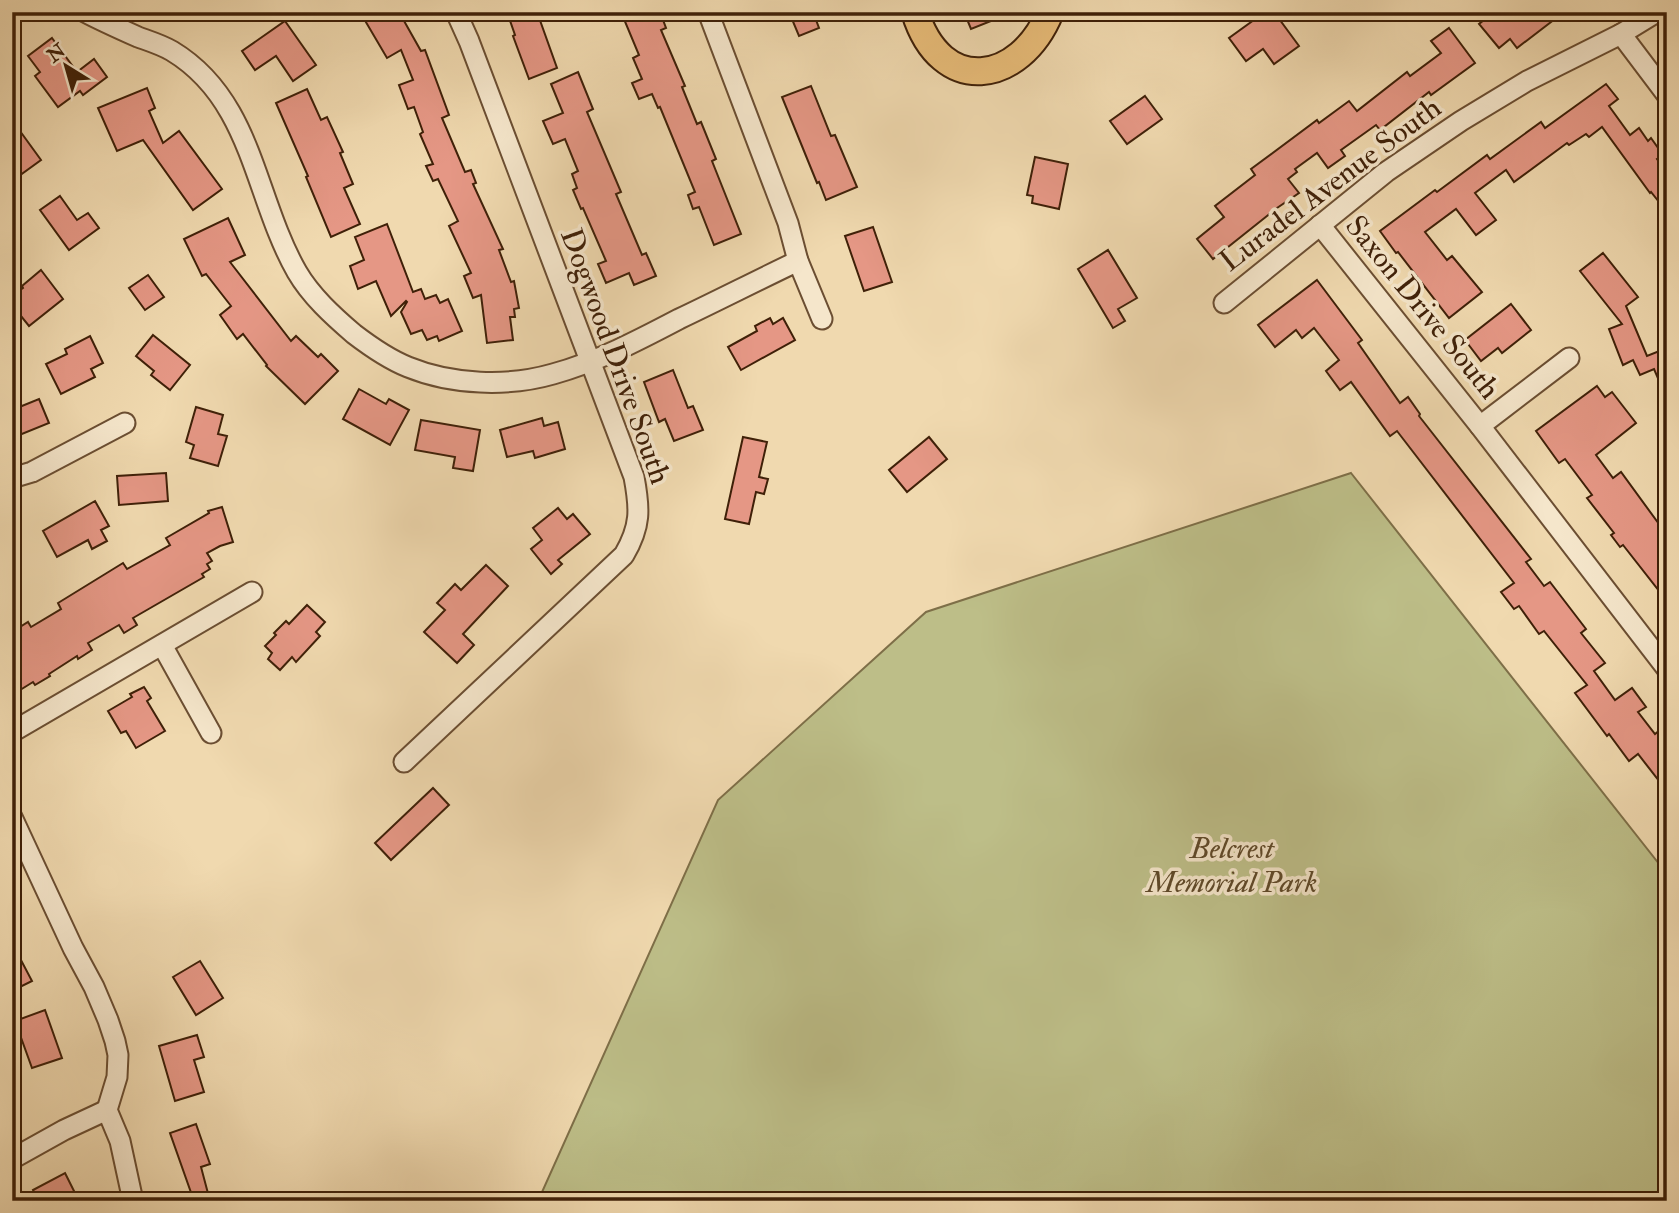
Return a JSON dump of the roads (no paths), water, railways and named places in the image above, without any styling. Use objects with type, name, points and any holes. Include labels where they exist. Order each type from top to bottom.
[{"type":"main road","points":[[915,12],[919,26],[938,55],[965,71],[979,73],[992,70],[1020,55],[1045,25],[1050,12]]},
{"type":"street","points":[[85,12],[109,25],[171,50],[211,83],[238,125],[285,247],[313,294],[342,324],[373,349],[407,367],[436,376],[476,381],[511,381],[552,374],[638,340],[798,261]]},
{"type":"street","name":"Dogwood Drive South","points":[[404,762],[624,555],[634,538],[638,502],[634,477],[456,12]]},
{"type":"street","points":[[708,12],[788,223],[798,261],[822,319]]},
{"type":"street","name":"Luradel Avenue South","points":[[1224,303],[1386,172],[1461,121],[1527,81],[1657,12]]},
{"type":"street","points":[[1620,34],[1667,95]]},
{"type":"street","name":"Saxon Drive South","points":[[1320,225],[1667,668]]},
{"type":"street","name":"Saxon Drive South","points":[[1480,426],[1569,358]]},
{"type":"street","points":[[12,478],[32,472],[125,423]]},
{"type":"street","points":[[12,732],[252,592]]},
{"type":"street","points":[[162,645],[211,733]]},
{"type":"street","points":[[14,819],[94,988],[115,1041],[118,1055],[117,1077],[107,1110],[120,1142],[133,1201]]},
{"type":"street","points":[[12,1159],[107,1110]]},
{"type":"park label","name":"Belcrest Memorial Park","points":[[1232,865]]}]
